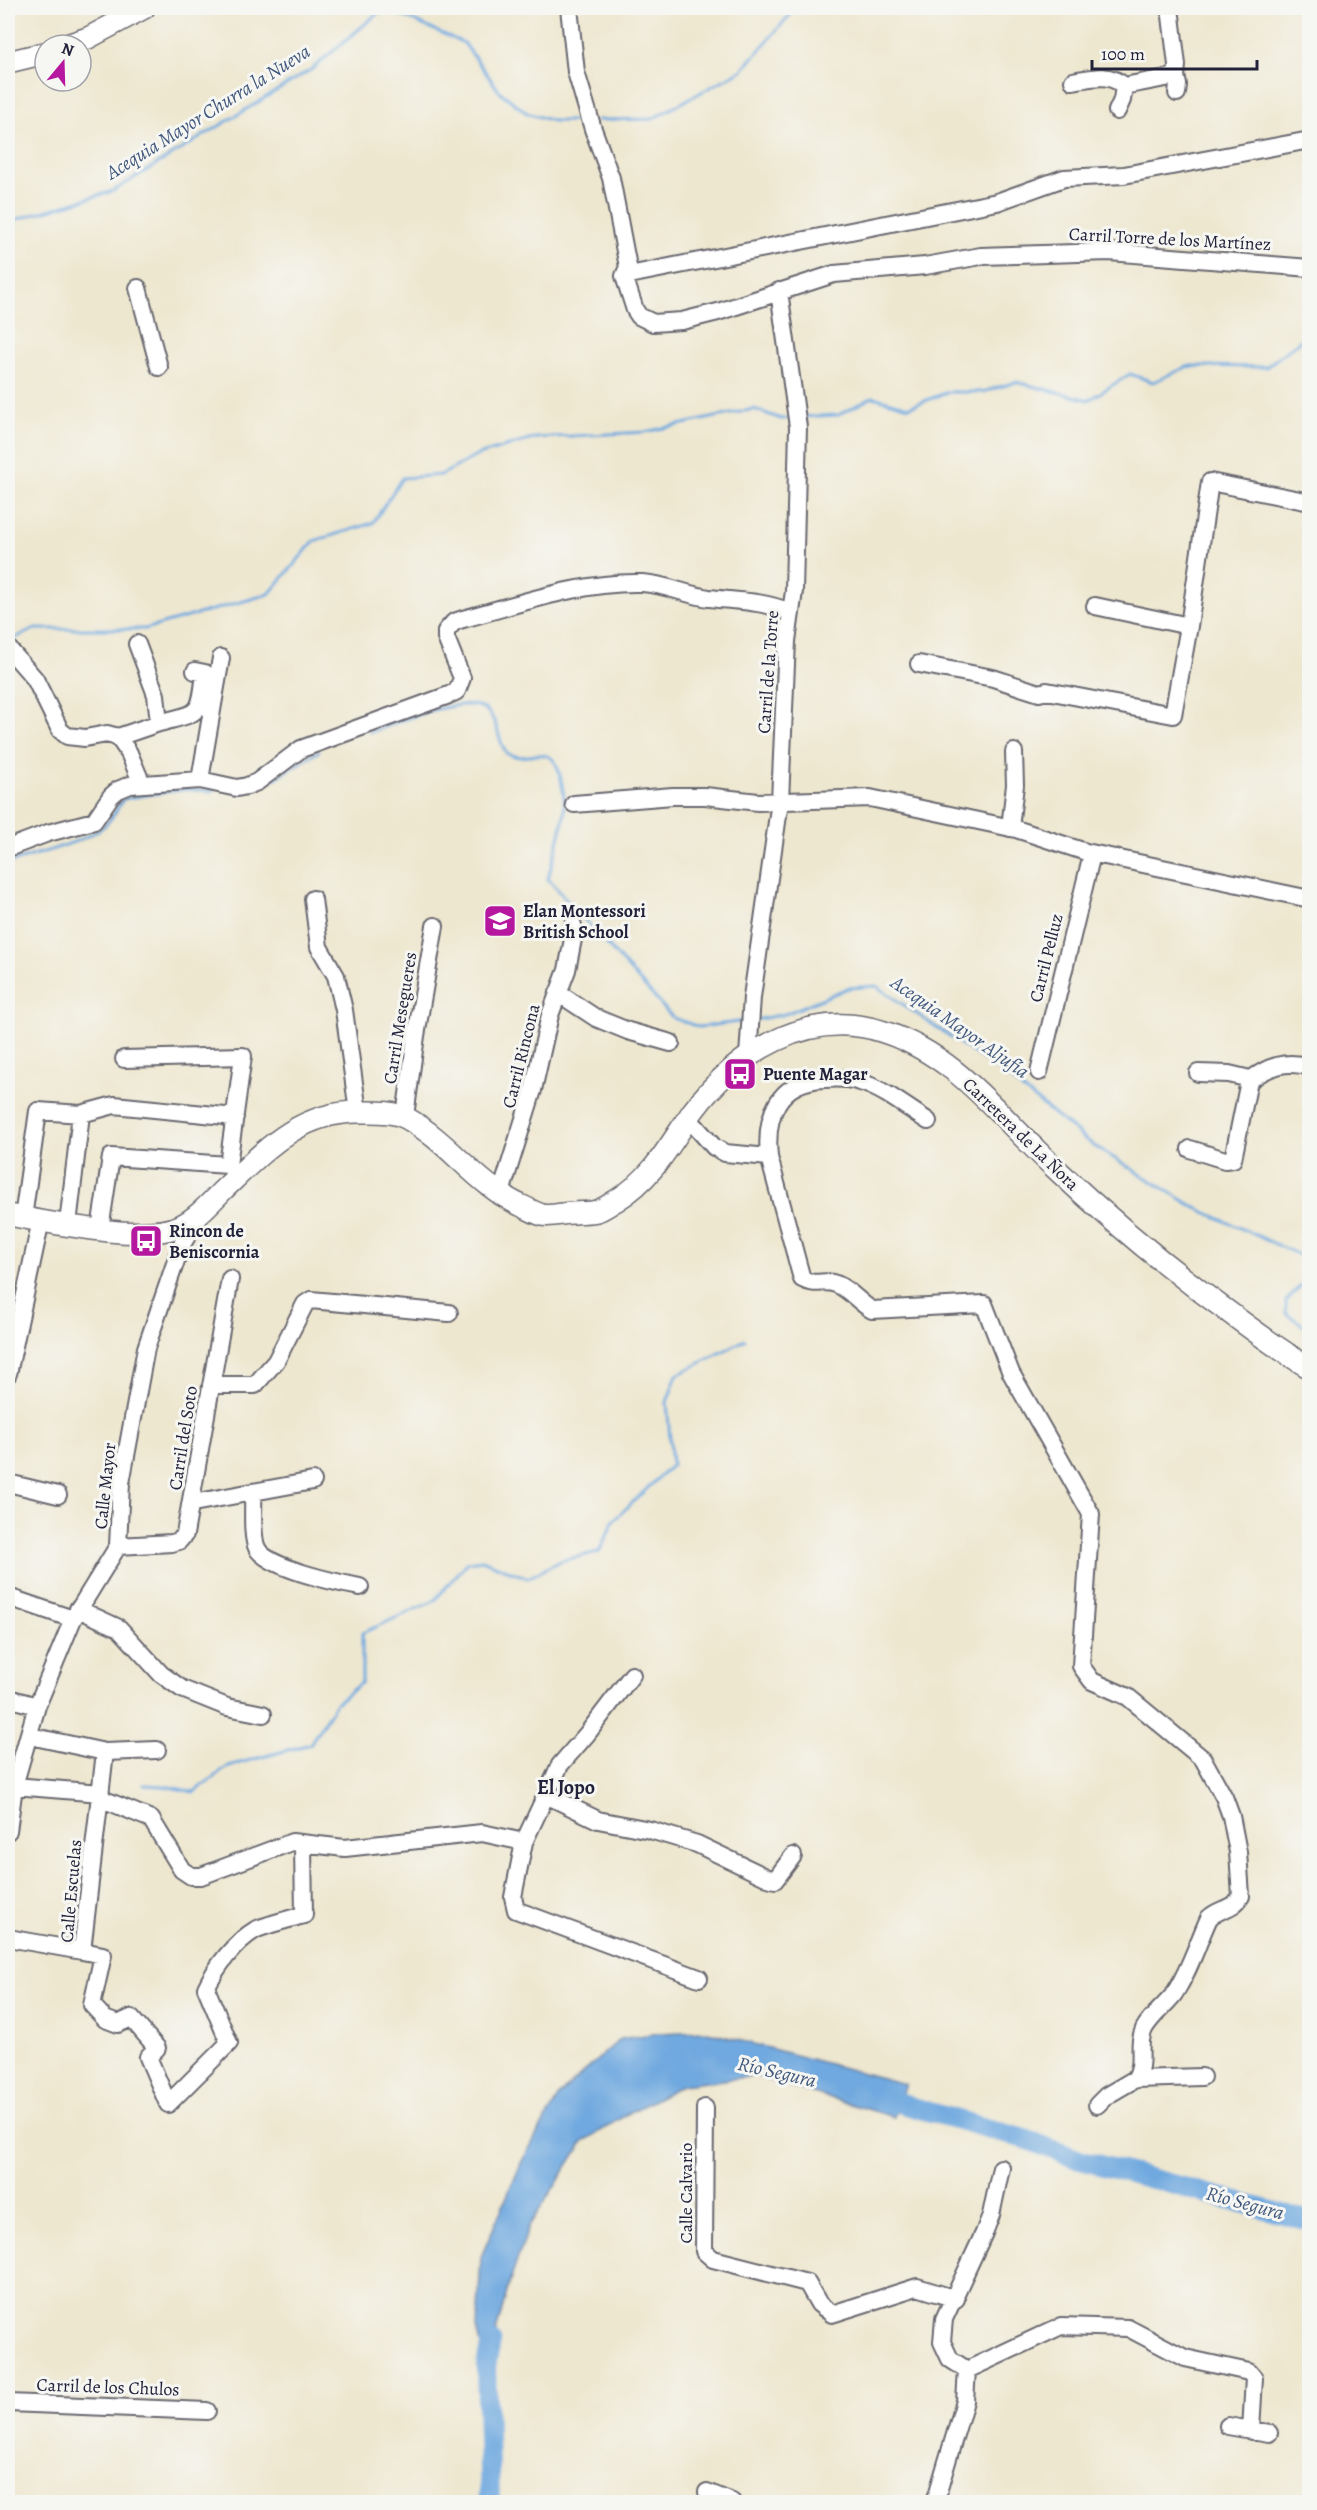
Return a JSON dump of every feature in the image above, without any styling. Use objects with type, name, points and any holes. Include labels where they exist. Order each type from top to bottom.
[{"type":"main road","points":[[90,33],[124,13]]},
{"type":"main road","points":[[8,53],[33,48]]},
{"type":"main road","points":[[8,62],[33,56]]},
{"type":"main road","name":"Carretera de La Ñora","points":[[405,1116],[432,1136],[500,1196],[543,1215],[598,1211],[634,1190],[652,1172],[688,1118],[725,1074],[748,1056],[776,1040],[803,1029],[832,1024],[880,1030],[908,1041],[933,1055],[984,1095],[1053,1167],[1177,1275],[1288,1356],[1310,1368]]},
{"type":"main road","points":[[24,1218],[100,1229],[151,1232],[182,1225],[207,1206],[233,1171],[294,1128],[338,1113],[358,1112],[405,1116]]},
{"type":"street","name":"Carril Torre de los Martínez","points":[[569,8],[576,72],[611,178],[628,267],[624,276],[635,310],[639,316],[653,323],[682,321],[718,312],[834,274],[925,266],[981,255],[1109,252],[1310,268]]},
{"type":"street","points":[[1170,8],[1177,65],[1177,93]]},
{"type":"street","points":[[1124,86],[1176,75]]},
{"type":"street","points":[[1073,81],[1105,76],[1117,79],[1124,86]]},
{"type":"street","points":[[1117,111],[1122,100],[1124,86]]},
{"type":"street","points":[[624,276],[997,202],[1064,178],[1124,176],[1310,140]]},
{"type":"street","points":[[138,288],[159,367]]},
{"type":"street","name":"Carril de la Torre","points":[[748,1056],[752,997],[780,801],[790,612],[794,591],[798,427],[779,291]]},
{"type":"street","points":[[919,664],[993,678],[1039,693],[1047,691],[1173,715],[1190,626],[1210,482],[1310,502]]},
{"type":"street","points":[[8,848],[48,833],[94,821],[111,796],[118,790],[142,784],[200,780],[237,788],[247,786],[257,782],[301,749],[457,691],[462,678],[446,638],[446,631],[454,622],[566,592],[642,583],[698,596],[762,604],[790,612]]},
{"type":"street","points":[[1095,606],[1190,626]]},
{"type":"street","points":[[137,644],[156,694],[159,723]]},
{"type":"street","points":[[8,648],[35,679],[60,730],[67,736],[85,738],[107,734],[118,737],[193,714],[202,703],[205,673],[195,671]]},
{"type":"street","points":[[200,780],[221,658]]},
{"type":"street","points":[[118,737],[129,753],[142,784]]},
{"type":"street","points":[[1010,828],[1015,784],[1014,752]]},
{"type":"street","points":[[574,804],[673,796],[705,796],[758,802],[870,798],[1010,828],[1092,854],[1310,899]]},
{"type":"street","name":"Carril Pelluz","points":[[1039,1072],[1092,854]]},
{"type":"street","points":[[313,899],[320,947],[336,976],[344,1010],[358,1112]]},
{"type":"street","name":"Carril Rincona","points":[[500,1196],[533,1090],[550,1015],[567,970],[574,934],[573,925]]},
{"type":"street","name":"Carril Mesegueres","points":[[405,1116],[435,926]]},
{"type":"street","points":[[558,993],[596,1018],[628,1031],[672,1043]]},
{"type":"street","points":[[100,1229],[111,1157],[233,1171],[235,1117],[243,1056],[124,1059]]},
{"type":"street","points":[[1198,1073],[1219,1073],[1250,1079],[1283,1063],[1310,1067]]},
{"type":"street","points":[[928,1121],[860,1082],[837,1078],[802,1082],[786,1091],[777,1103],[767,1135],[769,1157],[802,1279],[813,1285],[834,1283],[846,1289],[861,1305],[872,1310],[984,1304],[1011,1373],[1090,1514],[1081,1666],[1092,1681],[1128,1697],[1203,1759],[1224,1797],[1238,1852],[1241,1896],[1231,1907],[1212,1914],[1209,1918],[1188,1970],[1172,1996],[1144,2030],[1141,2047],[1142,2067],[1136,2079]]},
{"type":"street","points":[[1190,1149],[1225,1160],[1233,1159],[1250,1079]]},
{"type":"street","points":[[8,1374],[38,1111],[81,1114],[114,1105],[235,1117]]},
{"type":"street","points":[[68,1224],[81,1114]]},
{"type":"street","points":[[688,1118],[714,1148],[725,1154],[769,1157]]},
{"type":"street","name":"Calle Mayor","points":[[8,1831],[14,1786],[37,1706],[76,1614],[118,1546],[121,1483],[147,1348],[186,1234],[207,1206]]},
{"type":"street","points":[[151,1232],[174,1237],[181,1246]]},
{"type":"street","name":"Carril del Soto","points":[[118,1546],[180,1541],[188,1527],[230,1279]]},
{"type":"street","points":[[211,1385],[255,1385],[276,1361],[305,1304],[311,1300],[450,1313]]},
{"type":"street","points":[[193,1503],[313,1481]]},
{"type":"street","points":[[8,1483],[58,1495]]},
{"type":"street","points":[[253,1492],[255,1544],[262,1554],[317,1578],[360,1587]]},
{"type":"street","points":[[8,1597],[76,1614],[119,1628],[161,1674],[182,1689],[227,1707],[263,1714]]},
{"type":"street","points":[[632,1675],[560,1765],[524,1842],[513,1897],[516,1910],[699,1978]]},
{"type":"street","points":[[8,1698],[37,1706]]},
{"type":"street","points":[[30,1736],[105,1752],[157,1750]]},
{"type":"street","name":"Calle Escuelas","points":[[105,1752],[82,1951],[103,1954],[92,2006],[105,2019],[118,2024],[131,2018],[157,2048],[148,2057],[168,2104],[229,2043],[206,1988],[212,1976],[244,1938],[257,1929],[304,1915],[303,1845]]},
{"type":"street","points":[[14,1786],[100,1796],[151,1820],[182,1870],[191,1876],[201,1876],[292,1842],[345,1848],[482,1833],[524,1842]]},
{"type":"street","points":[[546,1795],[598,1820],[650,1830],[696,1844],[775,1880],[793,1856]]},
{"type":"street","points":[[8,1938],[82,1951]]},
{"type":"street","points":[[1097,2105],[1106,2096],[1136,2079],[1202,2077]]},
{"type":"street","name":"Calle Calvario","points":[[705,2108],[704,2251],[713,2259],[807,2283],[819,2304],[832,2314],[917,2287],[956,2299]]},
{"type":"street","points":[[966,2370],[950,2359],[942,2342],[944,2319],[956,2299],[961,2281],[988,2224],[1001,2168]]},
{"type":"street","points":[[966,2370],[1060,2326],[1128,2328],[1185,2358],[1249,2372],[1254,2378],[1251,2431]]},
{"type":"street","points":[[935,2502],[965,2401],[966,2370]]},
{"type":"street","name":"Carril de los Chulos","points":[[8,2403],[207,2411]]},
{"type":"street","points":[[1227,2426],[1269,2433]]},
{"type":"street","points":[[707,2492],[732,2502]]},
{"type":"water","points":[[704,2031],[905,2084],[894,2117],[756,2076],[682,2085],[629,2113],[583,2142],[529,2226],[510,2281],[486,2367],[477,2328],[481,2257],[522,2161],[560,2094],[620,2039],[659,2033]]},
{"type":"waterway","name":"Acequia Mayor Churra la Nueva","points":[[8,222],[113,191],[312,69],[384,8],[464,43],[500,92],[527,113],[553,121],[584,121]]},
{"type":"waterway","name":"Acequia Mayor Churra la Nueva","points":[[597,120],[652,119],[742,70],[796,8]]},
{"type":"waterway","points":[[802,417],[838,415],[873,397],[909,407],[948,392],[983,392],[1016,382],[1089,400],[1130,374],[1153,382],[1189,366],[1266,367],[1310,333]]},
{"type":"waterway","points":[[8,641],[35,629],[145,629],[269,594],[314,541],[373,523],[402,478],[441,475],[478,455],[536,438],[645,432],[754,409],[781,419],[792,418]]},
{"type":"waterway","name":"Acequia Mayor Aljufía","points":[[370,732],[430,711],[464,705],[478,706],[491,715],[506,753],[519,757],[541,755],[551,758],[560,776],[564,815],[548,879],[673,1018],[699,1027],[746,1021]]},
{"type":"waterway","name":"Acequia Mayor Aljufía","points":[[274,779],[319,751]]},
{"type":"waterway","name":"Acequia Mayor Aljufía","points":[[8,863],[59,848],[96,832],[110,820],[123,799],[183,789],[214,791]]},
{"type":"waterway","name":"Acequia Mayor Aljufía","points":[[755,1020],[785,1014],[848,988],[876,986],[996,1068],[1094,1146],[1196,1208],[1306,1258],[1309,1277],[1286,1301],[1286,1313],[1310,1330]]},
{"type":"waterway","points":[[144,1785],[194,1792],[229,1766],[310,1744],[336,1703],[362,1682],[362,1633],[434,1601],[468,1562],[482,1560],[528,1578],[560,1561],[599,1552],[614,1520],[672,1465],[667,1402],[677,1375],[745,1340]]},
{"type":"waterway","name":"Río Segura","points":[[874,2096],[1028,2140],[1077,2159],[1310,2221]]},
{"type":"waterway","name":"Río Segura","points":[[490,2502],[486,2367],[491,2341]]},
{"type":"place","name":"Elan Montessori British School","points":[[500,921]]},
{"type":"place","name":"Puente Magar","points":[[740,1074]]},
{"type":"place","name":"Rincon de Beniscornia","points":[[146,1241]]},
{"type":"district","name":"El Jopo","points":[[566,1787]]}]
